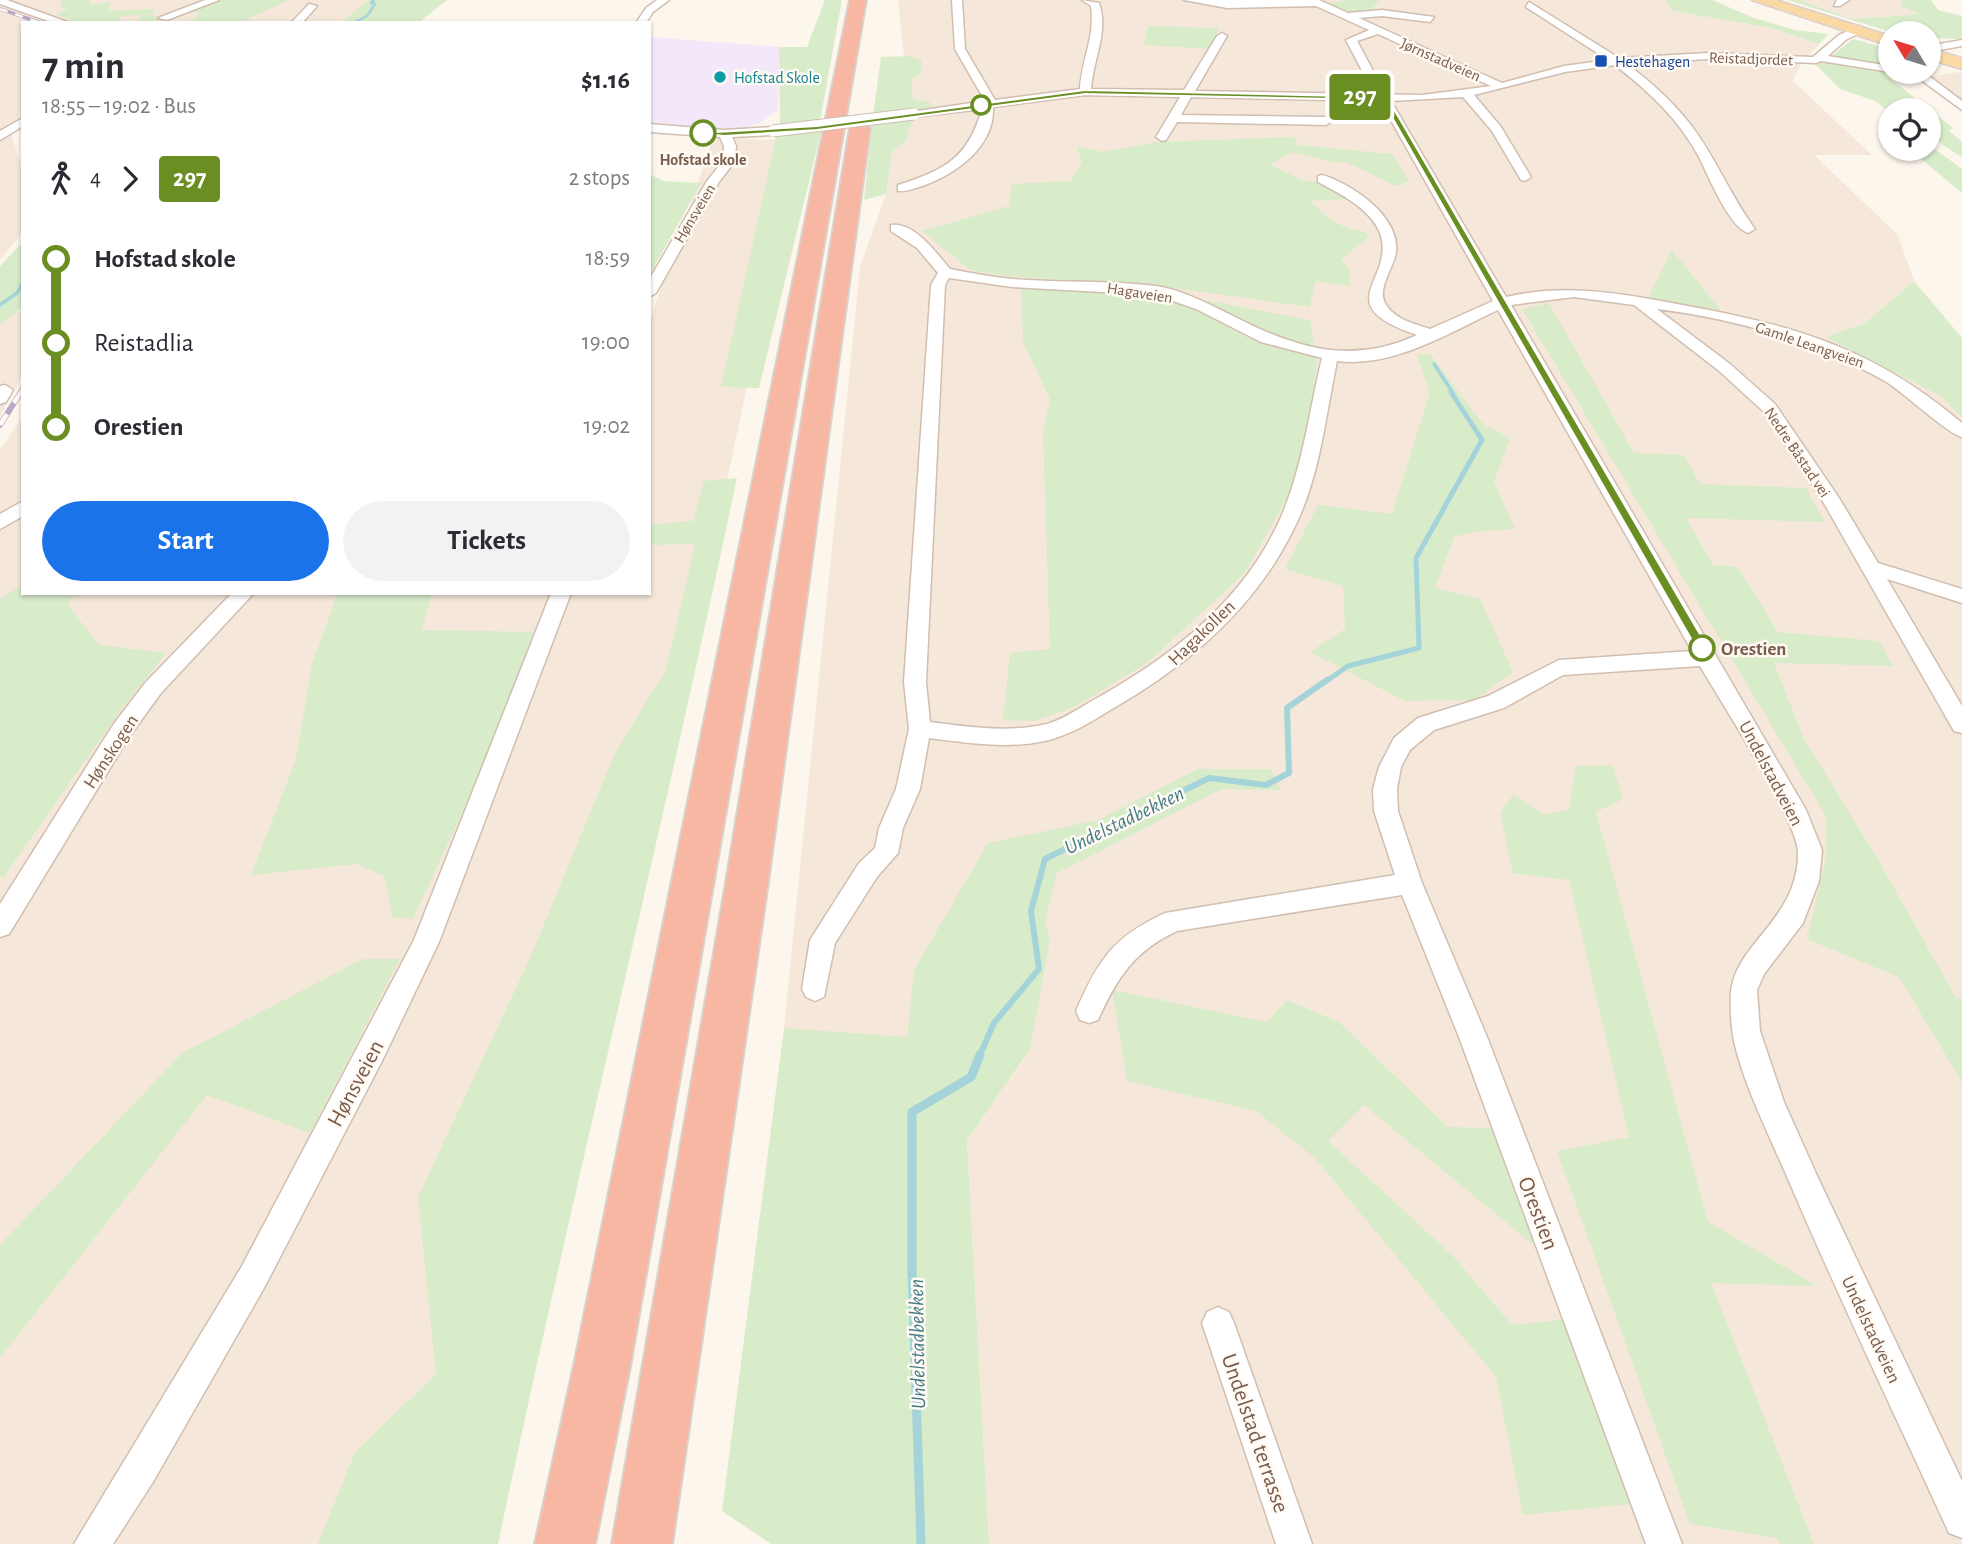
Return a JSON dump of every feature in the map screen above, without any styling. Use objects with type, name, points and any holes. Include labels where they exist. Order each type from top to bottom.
[{"type":"highway","points":[[565,1544],[604,1353],[858,0]]},
{"type":"highway","points":[[642,1544],[750,862],[877,0]]},
{"type":"main road","points":[[1760,0],[1878,36]]},
{"type":"main road","points":[[1770,0],[1857,30]]},
{"type":"main road","points":[[1941,56],[1962,63]]},
{"type":"street","points":[[161,16],[214,0]]},
{"type":"street","points":[[642,21],[649,10],[664,0]]},
{"type":"street","points":[[903,188],[951,170],[967,158],[981,131],[988,109],[989,104],[960,48],[957,0]]},
{"type":"street","points":[[1085,92],[1087,66],[1098,30],[1096,5],[1087,0]]},
{"type":"street","points":[[1189,0],[1227,5],[1314,2]]},
{"type":"street","points":[[0,1],[59,21]]},
{"type":"street","name":"Jørnstadveien","points":[[1314,2],[1503,87]]},
{"type":"street","points":[[1529,5],[1616,61],[1665,103],[1687,128],[1748,229]]},
{"type":"street","points":[[298,21],[312,6]]},
{"type":"street","name":"Jørnstadveien","points":[[1345,16],[1382,13],[1430,19]]},
{"type":"street","points":[[1823,58],[1843,37],[1857,30]]},
{"type":"street","name":"Jørnstadveien","points":[[1378,32],[1360,35],[1351,40],[1378,89]]},
{"type":"street","points":[[1162,137],[1222,36]]},
{"type":"street","points":[[1941,48],[1962,43]]},
{"type":"street","name":"Reistadjordet","points":[[651,128],[724,134],[773,131],[1085,92],[1378,89],[1467,94],[1503,87],[1564,69],[1670,57],[1809,61],[1823,58],[1878,67]]},
{"type":"street","points":[[1933,84],[1962,107]]},
{"type":"street","name":"Undelstadveien","points":[[1378,89],[1777,776],[1810,850],[1807,881],[1794,915],[1754,967],[1744,990],[1745,1031],[1770,1104],[1802,1177],[1962,1520]]},
{"type":"street","points":[[1467,94],[1497,130],[1525,177]]},
{"type":"street","points":[[951,110],[982,122]]},
{"type":"street","points":[[1175,118],[1326,121]]},
{"type":"street","points":[[0,136],[21,122]]},
{"type":"street","name":"Hønsveien","points":[[651,290],[713,181],[729,161],[730,146],[724,134]]},
{"type":"street","points":[[1322,179],[1360,201],[1383,225],[1389,254],[1376,292],[1378,305],[1392,318],[1429,334]]},
{"type":"street","points":[[815,989],[824,940],[868,870],[886,853],[891,828],[908,789],[920,729],[915,682],[919,586],[938,285],[944,273],[922,245],[896,229]]},
{"type":"street","name":"Hagaveien","points":[[944,273],[1012,283],[1116,286],[1158,291],[1201,306],[1266,339],[1330,355],[1376,356],[1393,352],[1501,303]]},
{"type":"street","points":[[1501,303],[1549,293],[1638,301]]},
{"type":"street","name":"Gamle Leangveien","points":[[1638,301],[1725,316],[1831,349],[1913,389],[1962,432]]},
{"type":"street","name":"Nedre Båstad vei","points":[[1638,301],[1757,395],[1798,448],[1872,568],[1962,725]]},
{"type":"street","name":"Hagakollen","points":[[920,729],[1016,737],[1049,732],[1130,691],[1172,662],[1222,616],[1269,558],[1289,519],[1312,450],[1330,355]]},
{"type":"street","points":[[0,523],[21,508]]},
{"type":"street","points":[[1872,568],[1962,596]]},
{"type":"street","name":"Hønskogen","points":[[0,926],[121,731],[153,688],[242,595]]},
{"type":"street","name":"Hønsveien","points":[[92,1544],[141,1470],[253,1277],[379,1038],[426,942],[560,595]]},
{"type":"street","name":"Orestien","points":[[1664,1544],[1473,1037],[1410,883],[1386,811],[1385,789],[1390,767],[1402,744],[1426,724],[1496,702],[1559,668],[1611,662],[1707,657]]},
{"type":"street","points":[[1089,1011],[1100,984],[1125,946],[1143,934],[1174,921],[1410,883]]},
{"type":"street","name":"Undelstad terrasse","points":[[1217,1323],[1294,1544]]},
{"type":"shaded area","points":[[0,0],[371,0],[342,21],[21,21],[21,126],[11,133],[21,165],[21,234],[0,260]]},
{"type":"shaded area","points":[[898,0],[1665,0],[1673,11],[1772,28],[1819,44],[1801,63],[1793,81],[1872,155],[1814,155],[1898,235],[1914,281],[1865,323],[1827,337],[1942,397],[1962,418],[1962,1544],[989,1544],[967,1141],[1030,1050],[784,1028],[860,267],[886,194],[905,67]]},
{"type":"shaded area","points":[[1800,0],[1901,0],[1902,7],[1923,14],[1852,19]]},
{"type":"shaded area","name":"Hofstad skole","points":[[651,37],[779,47],[778,110],[757,125],[728,130],[651,122]]},
{"type":"shaded area","points":[[1962,73],[1962,110],[1930,84],[1941,84],[1941,75]]},
{"type":"shaded area","points":[[714,136],[763,140],[807,137],[762,315],[676,723],[466,1544],[0,1544],[0,449],[21,420],[21,595],[651,595],[651,317]]},
{"type":"shaded area","points":[[21,311],[21,378],[0,416],[0,314]]},
{"type":"green space","points":[[60,0],[90,0],[89,5],[109,2],[110,11],[153,9],[154,13],[144,15],[155,15],[158,21],[139,21],[141,14],[120,17],[119,21],[72,21],[56,14],[71,7],[62,8]]},
{"type":"green space","points":[[218,0],[289,0],[243,21],[191,21],[199,13],[190,12]]},
{"type":"green space","points":[[369,0],[447,0],[421,21],[343,21]]},
{"type":"green space","points":[[825,0],[842,0],[820,121],[780,125],[779,47],[807,47]]},
{"type":"green space","points":[[1349,0],[1379,0],[1370,12],[1347,13],[1324,4]]},
{"type":"green space","points":[[1665,0],[1712,0],[1754,18],[1795,30],[1828,34],[1819,44],[1772,28],[1673,11]]},
{"type":"green space","points":[[1787,0],[1800,0],[1852,19],[1921,14],[1902,7],[1901,0],[1931,0],[1938,10],[1962,16],[1962,39],[1941,38],[1941,21],[1878,21],[1878,28]]},
{"type":"green space","points":[[1148,26],[1219,28],[1210,49],[1144,45]]},
{"type":"green space","points":[[1853,39],[1878,46],[1878,66],[1830,57]]},
{"type":"green space","points":[[909,56],[922,61],[920,75],[911,79],[913,99],[930,102],[932,108],[873,116],[881,57]]},
{"type":"green space","points":[[1827,62],[1878,70],[1878,84],[1897,84],[1915,98],[1878,98],[1878,103],[1840,89],[1815,64]]},
{"type":"green space","points":[[913,118],[906,140],[892,152],[886,194],[864,200],[872,124]]},
{"type":"green space","points":[[1941,119],[1953,128],[1949,131],[1962,142],[1962,157],[1941,143]]},
{"type":"green space","points":[[821,132],[759,388],[721,387],[777,133]]},
{"type":"green space","points":[[1294,137],[1298,145],[1392,154],[1409,181],[1395,186],[1346,162],[1337,163],[1292,152],[1270,165],[1302,180],[1320,183],[1347,199],[1311,201],[1336,222],[1366,232],[1369,237],[1341,259],[1350,271],[1349,286],[1315,281],[1310,307],[1159,286],[1005,276],[970,270],[922,231],[1009,206],[1012,184],[1071,181],[1082,161],[1076,146],[1103,152],[1156,142]]},
{"type":"green space","points":[[1941,154],[1962,169],[1962,193],[1924,161],[1941,161]]},
{"type":"green space","points":[[651,175],[663,181],[701,183],[651,272]]},
{"type":"green space","points":[[21,244],[21,308],[0,324],[0,266]]},
{"type":"green space","points":[[1672,250],[1721,311],[1648,298]]},
{"type":"green space","points":[[1914,281],[1962,338],[1962,418],[1942,397],[1826,337],[1865,323]]},
{"type":"green space","points":[[1021,288],[1161,292],[1310,320],[1317,361],[1308,441],[1287,498],[1245,573],[1147,663],[1078,705],[1035,721],[1003,720],[1010,653],[1050,649],[1043,434],[1050,399],[1023,342]]},
{"type":"green space","points":[[1549,303],[1634,453],[1684,455],[1700,484],[1806,488],[1825,522],[1686,518],[1713,565],[1738,567],[1778,632],[1879,641],[1893,666],[1774,663],[1804,739],[1876,856],[1956,998],[1962,999],[1962,1082],[1899,977],[1807,939],[1826,857],[1826,816],[1522,309]]},
{"type":"green space","points":[[1430,354],[1483,424],[1510,438],[1494,482],[1515,529],[1472,532],[1454,537],[1435,588],[1480,599],[1513,672],[1474,700],[1405,701],[1310,652],[1345,629],[1343,586],[1285,569],[1318,505],[1392,514],[1430,392],[1417,355]]},
{"type":"green space","points":[[737,478],[498,1544],[318,1544],[355,1452],[436,1374],[418,1197],[530,958],[615,753],[666,670],[695,544],[651,545],[651,525],[693,521],[704,481]]},
{"type":"green space","points":[[21,586],[21,595],[74,595],[67,604],[99,645],[166,653],[120,711],[3,878],[0,876],[0,599]]},
{"type":"green space","points":[[337,595],[431,595],[422,630],[533,632],[517,694],[413,919],[392,917],[385,877],[357,864],[251,875],[296,759],[312,664]]},
{"type":"green space","points":[[1612,765],[1623,799],[1596,812],[1708,1222],[1817,1286],[1711,1283],[1814,1544],[1780,1544],[1777,1538],[1690,1524],[1557,1151],[1629,1137],[1569,880],[1513,873],[1500,813],[1513,795],[1543,814],[1569,810],[1576,766]]},
{"type":"green space","points":[[1198,769],[1271,769],[1280,790],[1222,789],[1057,873],[1045,921],[1050,940],[1030,1049],[967,1141],[989,1544],[771,1544],[722,1511],[784,1028],[907,1037],[914,970],[988,843],[1098,820]]},
{"type":"green space","points":[[363,959],[400,959],[310,1133],[207,1095],[0,1358],[0,1245],[182,1053]]},
{"type":"green space","points":[[1112,990],[1266,1022],[1287,1000],[1339,1022],[1448,1127],[1497,1128],[1548,1257],[1364,1105],[1328,1141],[1453,1256],[1512,1325],[1571,1319],[1639,1503],[1523,1515],[1496,1377],[1315,1158],[1256,1111],[1127,1081]]},
{"type":"waterway","points":[[357,21],[367,16],[375,4],[371,3],[374,0]]},
{"type":"waterway","points":[[0,305],[17,293],[21,286]]},
{"type":"waterway","name":"Undelstadbekken","points":[[1434,364],[1453,393]]},
{"type":"waterway","name":"Undelstadbekken","points":[[1325,682],[1348,666],[1419,648],[1416,558],[1482,440],[1451,392]]},
{"type":"waterway","name":"Undelstadbekken","points":[[979,1057],[994,1023],[1039,969],[1031,911],[1045,859],[1209,778],[1266,785],[1289,773],[1287,708],[1327,680]]},
{"type":"waterway","name":"Undelstadbekken","points":[[921,1544],[912,1269],[912,1112],[971,1077],[980,1055]]},
{"type":"railway","points":[[0,9],[35,21]]},
{"type":"railway","points":[[0,425],[21,392]]},
{"type":"bus line","name":"297","points":[[703,133],[817,128],[1085,92],[1384,98],[1702,648]]},
{"type":"place","name":"Hestehagen","points":[[1601,61]]},
{"type":"place","name":"Hofstad Skole","points":[[720,77]]},
{"type":"place","name":"Hofstad skole","points":[[703,133]]},
{"type":"place","name":"Orestien","points":[[1702,648]]}]
